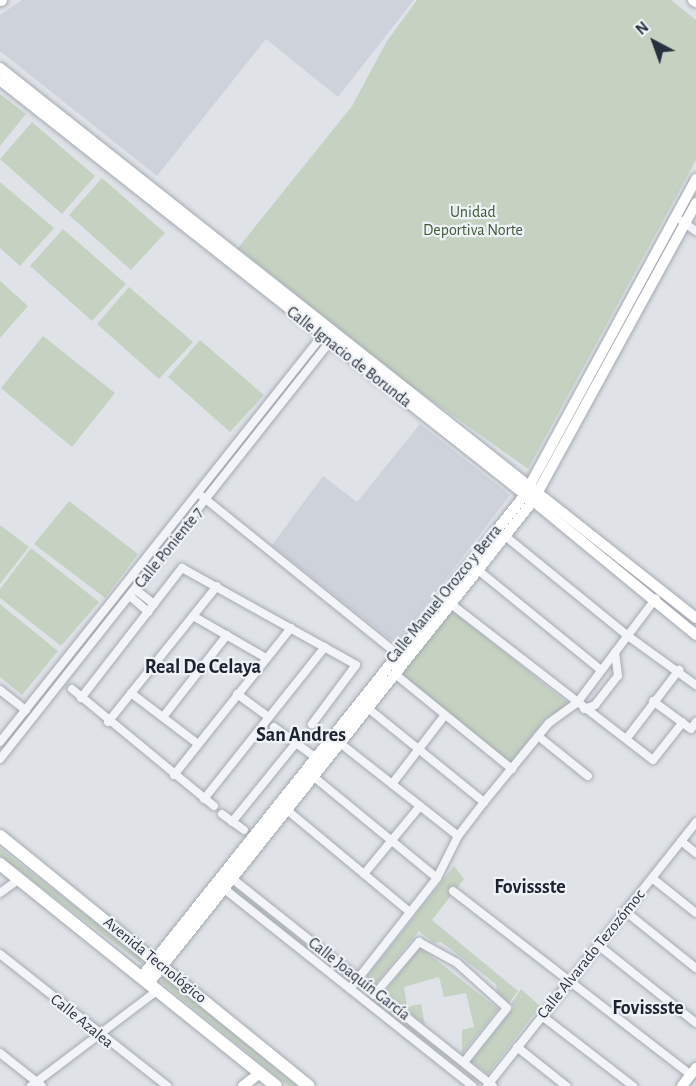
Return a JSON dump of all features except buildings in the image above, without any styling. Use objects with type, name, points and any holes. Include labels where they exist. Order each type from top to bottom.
[{"type":"main road","name":"Avenida Tecnológico","points":[[0,836],[309,1086]]},
{"type":"main road","name":"Avenida Tecnológico","points":[[0,864],[276,1086]]},
{"type":"street","name":"Calle Ignacio de Borunda","points":[[0,68],[329,335]]},
{"type":"street","name":"Calle Ignacio de Borunda","points":[[0,80],[531,495],[696,618]]},
{"type":"street","name":"Calle Manuel Orozco y Berra","points":[[689,225],[696,179]]},
{"type":"street","name":"Calle Manuel Orozco y Berra","points":[[149,983],[159,963],[369,709],[395,674],[401,657],[451,604],[505,536],[689,225],[696,203]]},
{"type":"street","name":"Calle Poniente 7","points":[[0,742],[198,493],[329,335]]},
{"type":"street","name":"Calle Poniente 7","points":[[0,759],[208,501],[329,335]]},
{"type":"street","points":[[198,493],[401,657]]},
{"type":"street","name":"Calle Ignacio de Borunda","points":[[531,495],[653,602],[696,635]]},
{"type":"street","name":"Calle Manuel Orozco y Berra","points":[[229,876],[315,757],[401,657],[531,495]]},
{"type":"street","points":[[505,536],[628,636],[679,670],[696,685]]},
{"type":"street","points":[[81,698],[182,568],[356,665],[312,724]]},
{"type":"street","points":[[478,570],[601,670]]},
{"type":"street","points":[[108,722],[217,586]]},
{"type":"street","points":[[580,706],[601,670],[661,592]]},
{"type":"street","points":[[133,593],[154,604]]},
{"type":"street","points":[[133,593],[148,612]]},
{"type":"street","points":[[451,604],[580,706],[627,738],[653,760],[683,722]]},
{"type":"street","points":[[193,616],[266,658]]},
{"type":"street","points":[[174,775],[291,628]]},
{"type":"street","points":[[163,717],[227,635]]},
{"type":"street","points":[[204,799],[325,647]]},
{"type":"street","points":[[350,989],[437,878],[458,836],[549,723],[580,706],[595,705],[618,676],[615,652]]},
{"type":"street","points":[[627,738],[653,701],[679,670]]},
{"type":"street","points":[[395,674],[512,769]]},
{"type":"street","points":[[72,689],[108,722],[214,806]]},
{"type":"street","points":[[0,690],[26,710]]},
{"type":"street","points":[[131,693],[198,744]]},
{"type":"street","points":[[237,694],[269,717]]},
{"type":"street","points":[[653,701],[683,722],[693,725]]},
{"type":"street","points":[[369,709],[484,802]]},
{"type":"street","points":[[392,784],[445,715]]},
{"type":"street","points":[[274,727],[315,757]]},
{"type":"street","points":[[538,736],[588,776]]},
{"type":"street","points":[[232,822],[296,743]]},
{"type":"street","points":[[340,743],[458,836]]},
{"type":"street","points":[[314,777],[437,878]]},
{"type":"street","points":[[364,874],[420,806]]},
{"type":"street","points":[[287,810],[410,912]]},
{"type":"street","points":[[222,814],[244,830]]},
{"type":"street","name":"Calle Alvarado Tezozómoc","points":[[490,1085],[517,1047],[696,822]]},
{"type":"street","points":[[681,841],[696,854]]},
{"type":"street","name":"Calle Joaquín García","points":[[229,876],[490,1085]]},
{"type":"street","points":[[652,878],[696,913]]},
{"type":"street","points":[[0,893],[19,879]]},
{"type":"street","name":"Calle Joaquín García","points":[[221,886],[472,1086]]},
{"type":"street","points":[[453,891],[693,1071],[682,1086]]},
{"type":"street","points":[[625,911],[696,968]]},
{"type":"street","points":[[368,1003],[419,942],[457,963],[489,988],[507,1008],[464,1062]]},
{"type":"street","points":[[598,945],[696,1023]]},
{"type":"street","name":"Calle Azalea","points":[[0,954],[99,1035],[167,1086]]},
{"type":"street","points":[[0,1053],[37,1085],[99,1035],[149,983]]},
{"type":"street","points":[[542,1016],[633,1086]]},
{"type":"street","points":[[517,1047],[566,1086]]},
{"type":"street","points":[[243,1086],[261,1073]]},
{"type":"shaded area","points":[[22,0],[414,0],[338,97],[266,39],[157,176],[0,51],[0,15]]},
{"type":"shaded area","points":[[420,424],[510,495],[396,644],[272,545],[323,476],[357,502]]},
{"type":"green space","name":"Unidad Deportiva Norte","points":[[417,0],[671,0],[696,20],[696,160],[528,469],[410,385],[238,248],[352,106],[387,41]]},
{"type":"green space","points":[[0,94],[26,114],[0,146]]},
{"type":"green space","points":[[32,122],[95,176],[62,214],[0,159]]},
{"type":"green space","points":[[102,178],[165,233],[131,270],[69,215]]},
{"type":"green space","points":[[0,182],[54,228],[20,266],[0,248]]},
{"type":"green space","points":[[63,229],[126,284],[92,321],[30,266]]},
{"type":"green space","points":[[0,281],[28,306],[0,338]]},
{"type":"green space","points":[[129,287],[193,342],[159,379],[97,324]]},
{"type":"green space","points":[[43,336],[115,393],[72,447],[1,388]]},
{"type":"green space","points":[[200,340],[264,395],[230,432],[168,377]]},
{"type":"green space","points":[[69,501],[138,554],[105,598],[34,544]]},
{"type":"green space","points":[[0,525],[29,547],[0,584]]},
{"type":"green space","points":[[31,548],[99,602],[61,646],[0,598],[0,589]]},
{"type":"green space","points":[[0,604],[58,651],[22,695],[0,677]]},
{"type":"green space","points":[[452,610],[570,705],[545,719],[511,763],[401,675]]},
{"type":"green space","points":[[0,848],[140,957],[142,964],[0,856]]},
{"type":"green space","points":[[454,866],[464,879],[432,920],[518,991],[509,1003],[497,992],[496,984],[441,942],[434,943],[419,931],[374,986],[365,979]]},
{"type":"green space","points":[[233,886],[348,979],[350,981],[230,889]]},
{"type":"green space","points":[[420,947],[498,1009],[462,1054],[462,1030],[474,1027],[466,993],[444,997],[439,977],[404,987],[407,1007],[421,1004],[425,1025],[384,993]]},
{"type":"green space","points":[[164,977],[297,1086],[288,1086],[161,982]]},
{"type":"green space","points":[[521,989],[540,1006],[488,1074],[471,1062],[514,1007],[511,1004]]},
{"type":"green space","points":[[377,1001],[477,1080],[479,1082],[375,1003]]},
{"type":"district","name":"Real De Celaya","points":[[203,667]]},
{"type":"district","name":"San Andres","points":[[301,735]]},
{"type":"district","name":"Fovissste","points":[[530,887]]},
{"type":"district","name":"Fovissste","points":[[648,1008]]}]
